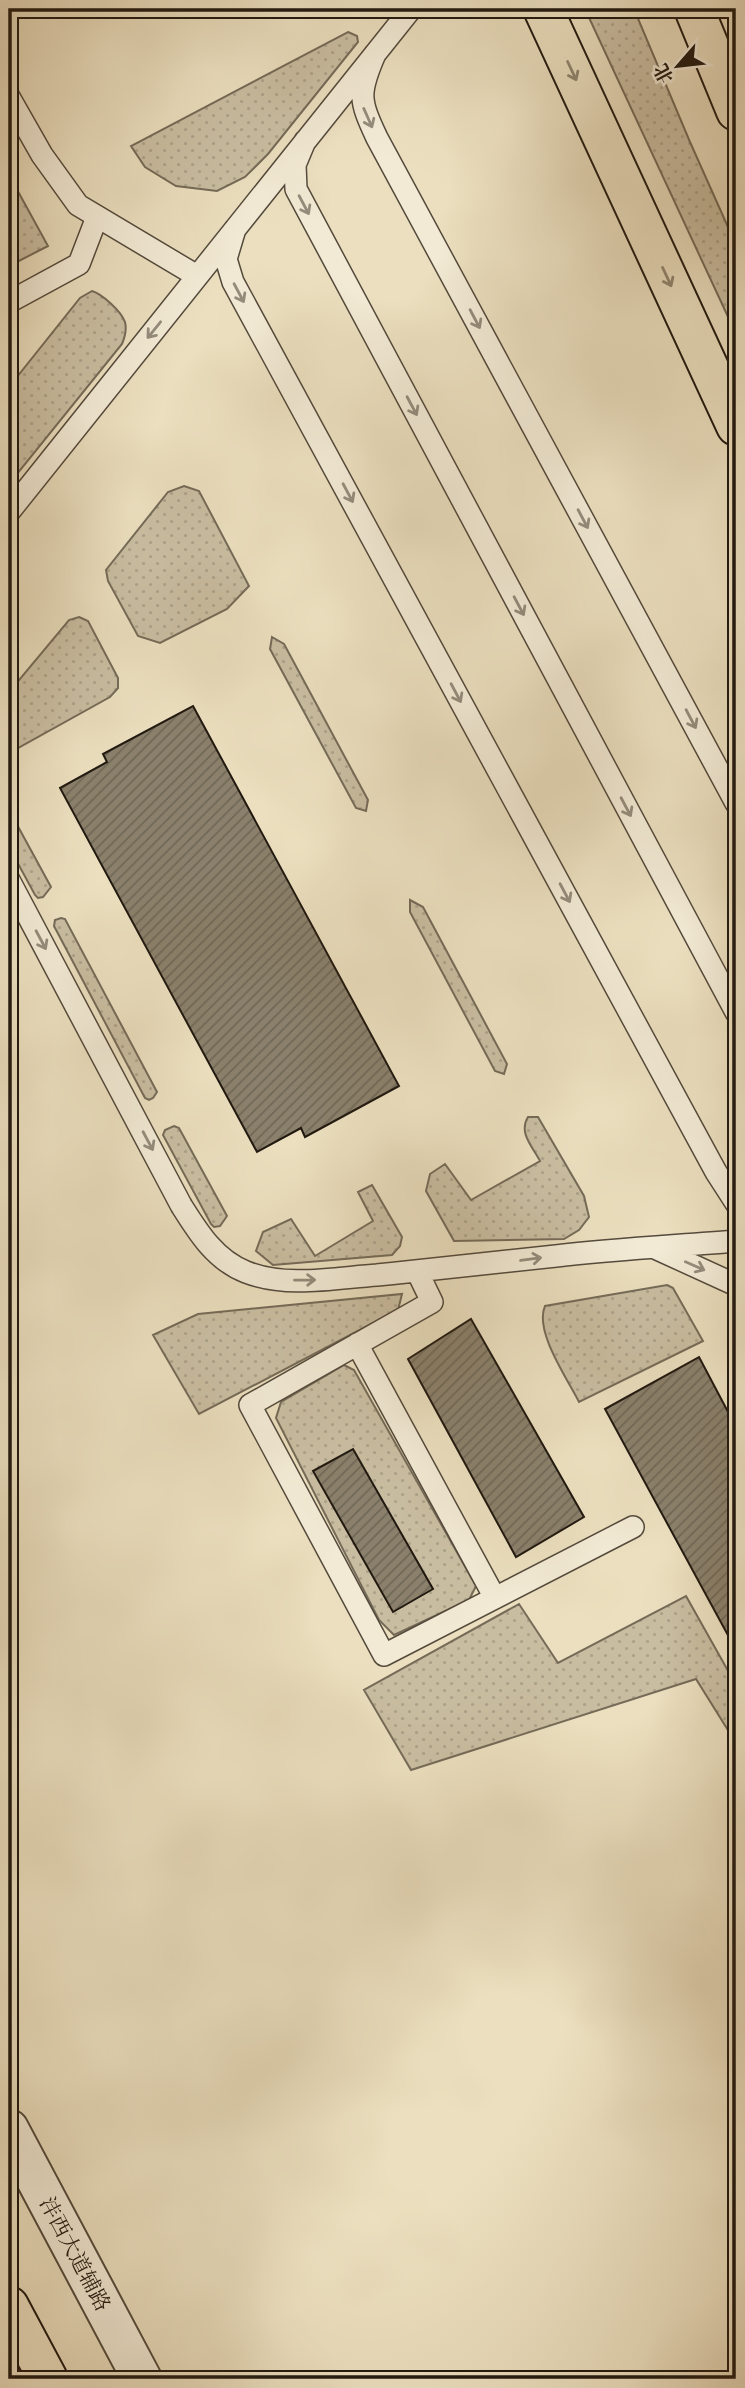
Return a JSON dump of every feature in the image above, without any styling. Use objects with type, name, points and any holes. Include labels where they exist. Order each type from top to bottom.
[{"type":"main road","points":[[543,9],[736,426]]},
{"type":"main road","points":[[694,9],[736,111]]},
{"type":"main road","points":[[9,2306],[48,2379]]},
{"type":"street","name":"沣西大道辅路","points":[[9,2129],[142,2379]]},
{"type":"lane","points":[[9,512],[411,9]]},
{"type":"lane","points":[[375,54],[362,83],[363,108],[377,138],[736,803]]},
{"type":"lane","points":[[9,97],[43,155],[78,205],[197,276]]},
{"type":"lane","points":[[305,141],[295,164],[296,189],[736,1012]]},
{"type":"lane","points":[[9,302],[79,264],[96,217]]},
{"type":"lane","points":[[235,229],[226,259],[233,282],[709,1160],[736,1203]]},
{"type":"lane","points":[[9,880],[181,1205],[201,1236],[221,1259],[244,1272],[269,1279],[307,1281],[736,1241]]},
{"type":"lane","points":[[653,1248],[736,1285]]},
{"type":"lane","points":[[417,1271],[432,1302],[250,1405],[384,1655],[633,1527]]},
{"type":"lane","points":[[357,1344],[495,1598]]},
{"type":"shaded area","points":[[585,9],[634,9],[736,245],[736,334]]},
{"type":"shaded area","points":[[348,32],[357,36],[358,42],[268,154],[245,177],[217,191],[176,186],[145,167],[131,146]]},
{"type":"shaded area","points":[[9,175],[48,246],[9,266]]},
{"type":"shaded area","points":[[92,291],[111,304],[123,318],[126,331],[122,344],[9,484],[9,387],[80,298]]},
{"type":"shaded area","points":[[184,486],[199,491],[249,586],[227,609],[160,643],[138,636],[108,581],[106,570],[168,492]]},
{"type":"shaded area","points":[[79,617],[88,621],[118,678],[118,688],[110,697],[9,753],[9,692],[69,620]]},
{"type":"shaded area","points":[[272,637],[284,644],[368,800],[366,811],[356,808],[270,649]]},
{"type":"shaded area","points":[[9,810],[51,887],[43,897],[38,898],[35,895],[9,847]]},
{"type":"shaded area","points":[[410,900],[423,907],[507,1064],[504,1074],[495,1071],[410,912]]},
{"type":"shaded area","points":[[65,919],[157,1092],[149,1100],[145,1098],[54,926],[55,920]]},
{"type":"shaded area","points":[[528,1117],[538,1117],[584,1196],[589,1217],[579,1230],[564,1239],[454,1241],[426,1191],[430,1174],[445,1164],[471,1200],[540,1161],[526,1134],[525,1123]]},
{"type":"shaded area","points":[[174,1126],[179,1128],[227,1216],[220,1226],[214,1227],[211,1224],[163,1135],[165,1130]]},
{"type":"shaded area","points":[[372,1185],[402,1237],[400,1246],[392,1255],[273,1265],[256,1251],[263,1232],[291,1219],[315,1256],[373,1221],[358,1192]]},
{"type":"shaded area","points":[[667,1285],[673,1288],[703,1341],[579,1402],[548,1341],[544,1328],[545,1306]]},
{"type":"shaded area","points":[[402,1294],[398,1310],[199,1414],[153,1335],[198,1314]]},
{"type":"shaded area","points":[[344,1365],[354,1370],[476,1586],[469,1600],[394,1635],[379,1620],[276,1418],[281,1402]]},
{"type":"shaded area","points":[[686,1596],[736,1685],[736,1743],[696,1679],[411,1770],[364,1690],[519,1604],[558,1663]]},
{"type":"building","points":[[193,706],[399,1086],[305,1137],[301,1128],[257,1152],[60,788],[107,762],[103,754]]},
{"type":"building","points":[[471,1319],[584,1517],[516,1557],[408,1359]]},
{"type":"building","points":[[699,1357],[736,1427],[736,1650],[605,1409]]},
{"type":"building","points":[[353,1449],[433,1589],[393,1612],[313,1471]]}]
